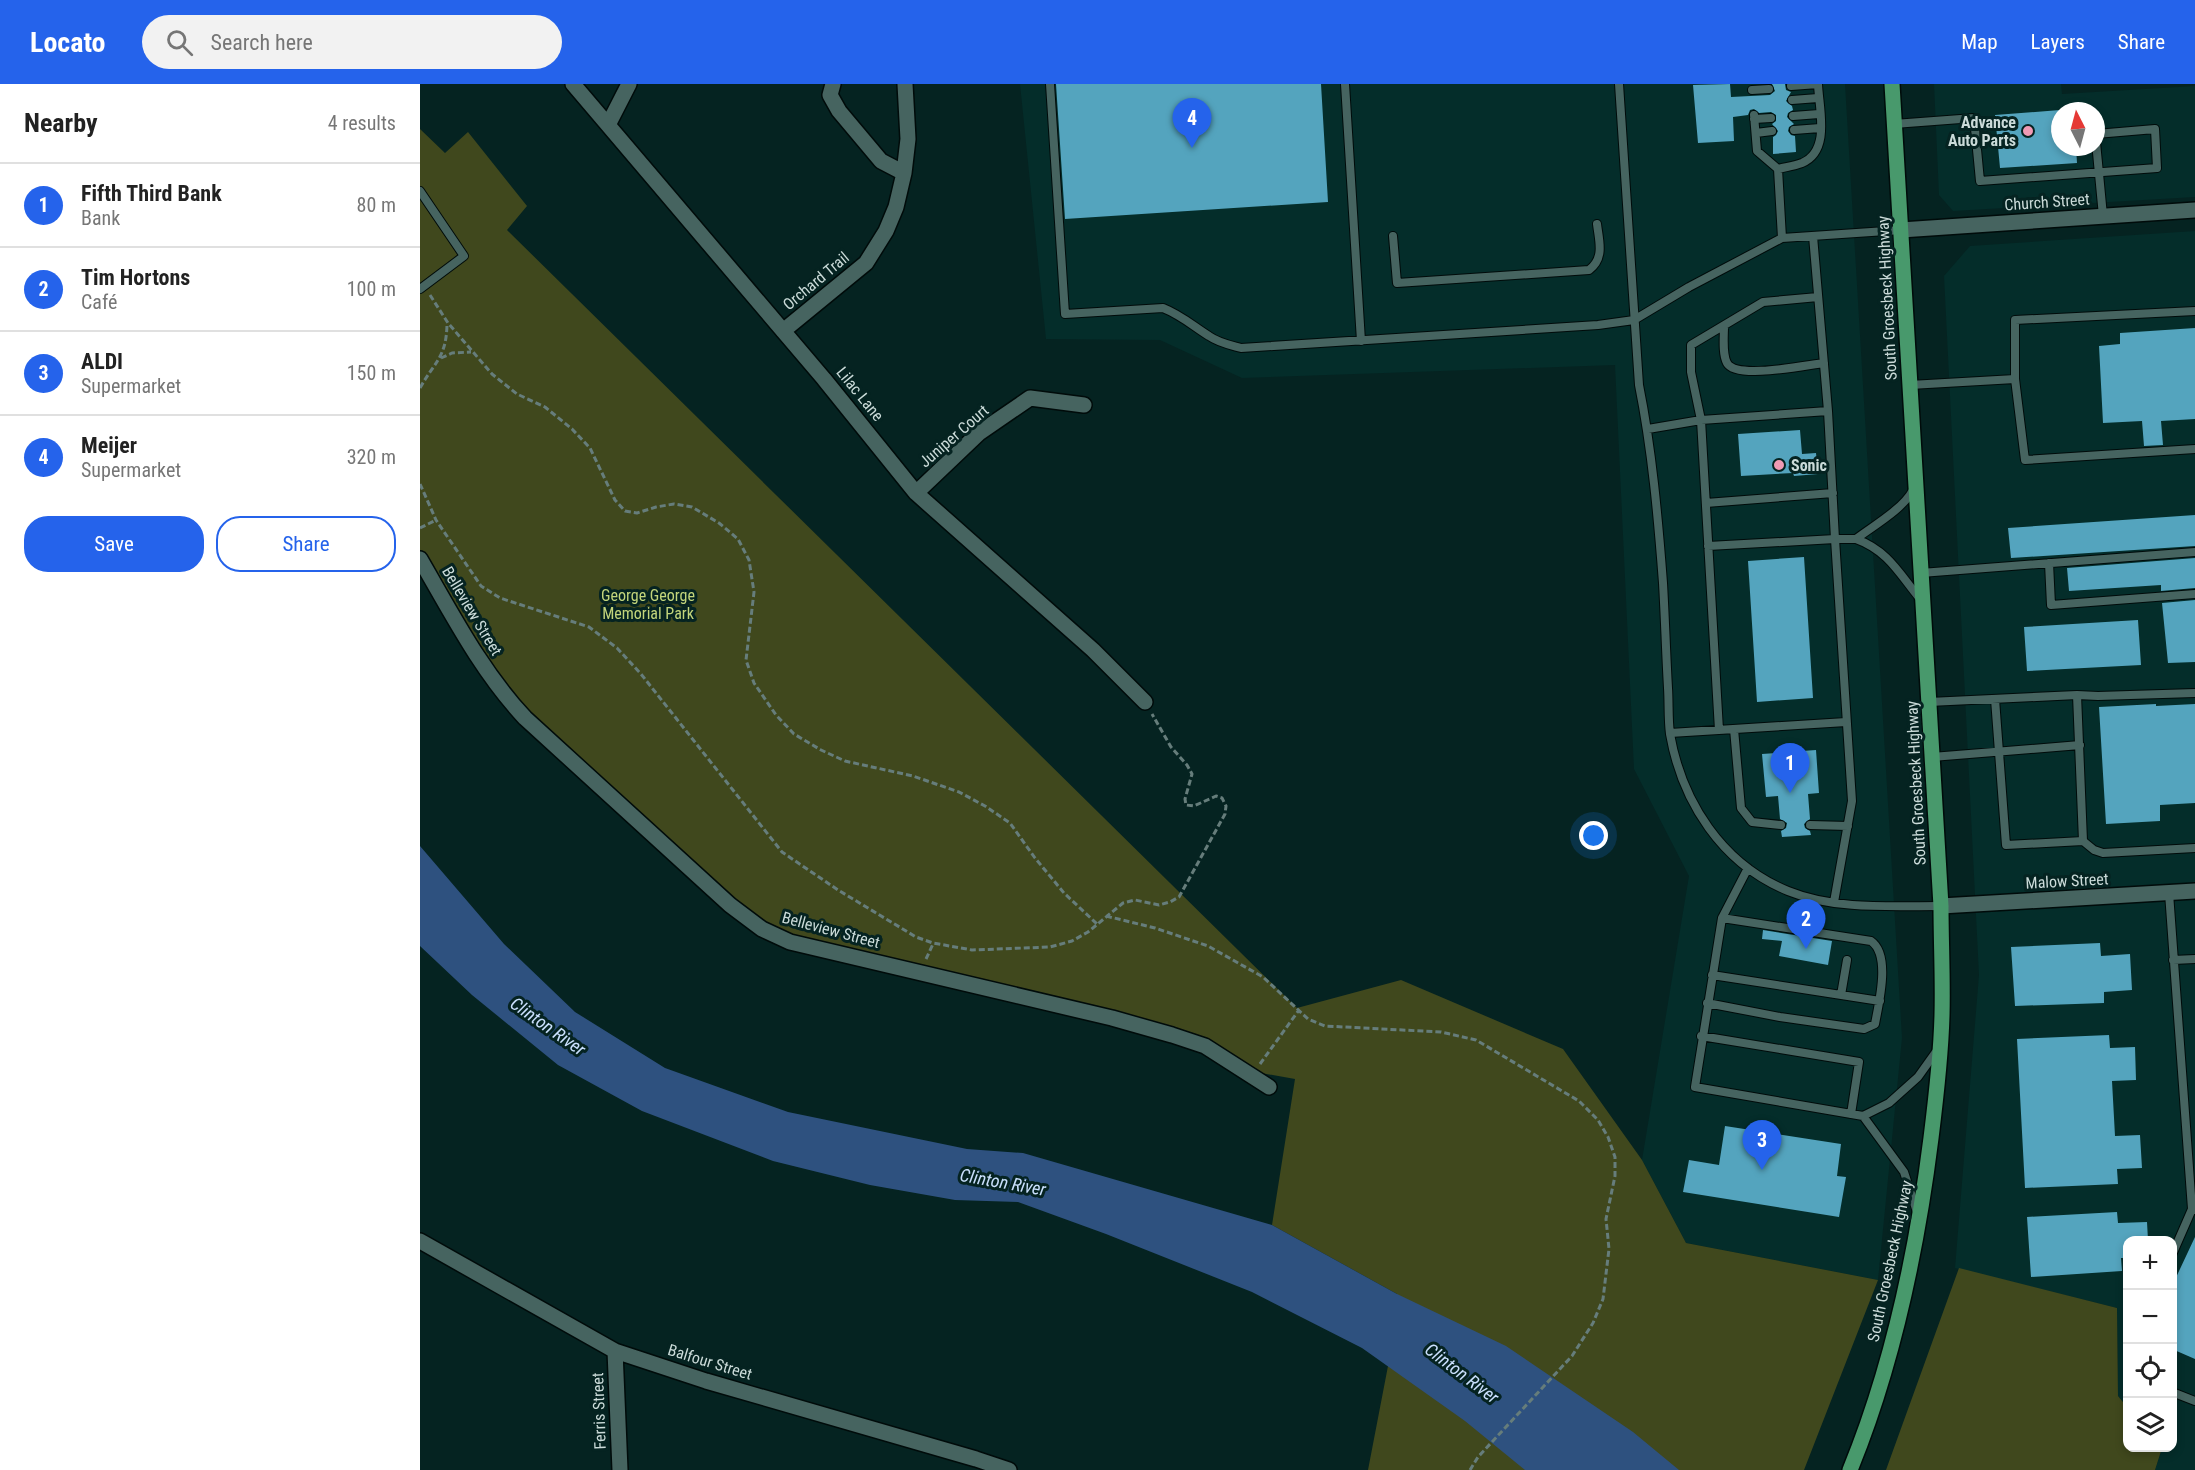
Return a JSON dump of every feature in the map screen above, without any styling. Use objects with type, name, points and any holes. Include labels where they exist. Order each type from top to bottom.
[{"type":"main road","name":"South Groesbeck Highway","points":[[1850,1470],[1879,1388],[1896,1330],[1919,1218],[1937,1090],[1942,1016],[1941,906],[1892,84]]},
{"type":"street","name":"Lilac Lane","points":[[573,84],[783,331],[916,493],[1093,650],[1145,702]]},
{"type":"street","points":[[608,125],[628,84]]},
{"type":"street","points":[[833,84],[830,95],[839,111],[881,161],[904,172]]},
{"type":"street","name":"Orchard Trail","points":[[783,331],[866,263],[886,231],[896,207],[904,172],[908,139],[905,84]]},
{"type":"street","name":"Church Street","points":[[1901,230],[2195,210]]},
{"type":"street","name":"Juniper Court","points":[[916,493],[979,433],[1030,398],[1084,405]]},
{"type":"street","name":"Belleview Street","points":[[420,559],[470,645],[503,694],[517,710],[730,905],[762,929],[790,942],[1112,1018],[1172,1035],[1205,1046],[1269,1087]]},
{"type":"street","name":"Malow Street","points":[[1941,906],[2195,891]]},
{"type":"street","name":"Balfour Street","points":[[420,1241],[615,1351],[706,1381],[1009,1470]]},
{"type":"street","name":"Ferris Street","points":[[615,1351],[620,1470]]},
{"type":"lane","points":[[1050,84],[1065,314],[1163,308],[1176,313],[1210,337],[1241,348],[1598,325],[1634,320],[1689,287],[1782,238],[1901,230]]},
{"type":"lane","points":[[1345,84],[1361,341]]},
{"type":"lane","points":[[1619,84],[1639,384],[1648,429],[1662,582],[1670,733],[1693,806],[1729,853],[1748,868],[1787,891],[1809,898],[1834,902],[1941,906]]},
{"type":"lane","points":[[1778,169],[1802,163],[1813,155],[1821,142],[1818,84],[1791,87]]},
{"type":"lane","points":[[1751,90],[1769,89]]},
{"type":"lane","points":[[1792,100],[1818,98]]},
{"type":"lane","points":[[1793,116],[1819,114]]},
{"type":"lane","points":[[1771,118],[1754,117],[1755,133],[1757,151],[1778,169],[1782,238]]},
{"type":"lane","points":[[1894,124],[1974,118],[1980,181],[2157,168],[2155,129],[2105,133]]},
{"type":"lane","points":[[1794,130],[1820,128]]},
{"type":"lane","points":[[1755,133],[1772,131]]},
{"type":"lane","points":[[2097,156],[2103,216]]},
{"type":"lane","points":[[420,191],[464,256],[422,288]]},
{"type":"lane","points":[[1393,236],[1397,283],[1420,282],[1589,270],[1596,265],[1600,257],[1597,224]]},
{"type":"lane","points":[[1813,236],[1828,411],[1852,801],[1834,902]]},
{"type":"lane","points":[[1719,730],[1701,420],[1691,372],[1691,345],[1763,302],[1818,297]]},
{"type":"lane","points":[[2195,311],[2015,320],[2015,379],[2025,460],[2195,450]]},
{"type":"lane","points":[[1724,326],[1726,362],[1731,368],[1746,372],[1824,363]]},
{"type":"lane","points":[[1910,385],[2015,379]]},
{"type":"lane","points":[[1648,429],[1701,420],[1828,411]]},
{"type":"lane","points":[[1856,539],[1909,497],[1916,483]]},
{"type":"lane","points":[[1706,503],[1833,493]]},
{"type":"lane","points":[[1708,546],[1856,539],[1867,543],[1887,557],[1923,602]]},
{"type":"lane","points":[[1921,573],[2195,552]]},
{"type":"lane","points":[[2049,563],[2051,605],[2195,594]]},
{"type":"lane","points":[[1929,702],[2077,695],[2195,693]]},
{"type":"lane","points":[[2077,695],[2083,841]]},
{"type":"lane","points":[[1995,699],[2006,845],[2083,841],[2094,850],[2103,853],[2195,848]]},
{"type":"lane","points":[[1670,733],[1846,722]]},
{"type":"lane","points":[[1734,729],[1741,808],[1752,822],[1781,825]]},
{"type":"lane","points":[[1932,757],[2080,745]]},
{"type":"lane","points":[[1810,825],[1848,826]]},
{"type":"lane","points":[[1748,868],[1722,918],[1701,1036],[1695,1087],[1863,1116],[1889,1103],[1918,1077],[1940,1046]]},
{"type":"lane","points":[[2169,893],[2194,1210],[2177,1245]]},
{"type":"lane","points":[[1707,1003],[1780,1017],[1864,1029],[1875,1024],[1880,1001],[1881,956],[1878,945],[1871,940],[1722,918]]},
{"type":"lane","points":[[2173,960],[2195,959]]},
{"type":"lane","points":[[1841,995],[1848,960]]},
{"type":"lane","points":[[1712,975],[1880,1001]]},
{"type":"lane","points":[[1701,1036],[1859,1062],[1851,1114]]},
{"type":"lane","points":[[1863,1116],[1904,1172],[1919,1218]]},
{"type":"lane","points":[[2177,1394],[2195,1401]]},
{"type":"path","points":[[422,288],[447,323],[492,374],[516,394],[545,408],[572,429],[590,448],[615,500],[625,511],[637,513],[674,504],[692,507],[719,523],[738,539],[750,560],[754,592],[746,660],[754,683],[776,716],[794,734],[845,761],[913,776],[959,792],[985,806],[1010,823],[1035,858],[1064,892],[1097,924]]},
{"type":"path","points":[[420,388],[441,358],[447,341],[447,323]]},
{"type":"path","points":[[441,358],[452,353],[472,352]]},
{"type":"path","points":[[420,484],[436,520],[481,586],[500,598],[589,627],[617,648],[641,674],[782,852],[859,904],[916,937],[933,943],[972,950],[1050,947],[1072,941],[1088,932],[1123,903],[1135,900],[1159,905],[1179,897],[1226,814],[1226,806],[1222,798],[1216,796],[1194,806],[1186,805],[1185,799],[1192,774],[1171,747],[1145,702]]},
{"type":"path","points":[[420,528],[436,520]]},
{"type":"path","points":[[1106,916],[1155,928],[1209,946],[1263,976],[1308,1019],[1325,1026],[1441,1032],[1476,1040],[1579,1101],[1598,1120],[1608,1137],[1615,1157],[1615,1176],[1606,1219],[1609,1249],[1603,1299],[1593,1323],[1572,1356],[1478,1457],[1470,1470]]},
{"type":"path","points":[[1252,1076],[1299,1010]]},
{"type":"shaded area","points":[[1020,84],[1845,84],[1902,1038],[1878,1280],[1686,1243],[1642,1160],[1689,876],[1634,769],[1615,365],[1242,378],[1160,340],[1046,339]]},
{"type":"shaded area","points":[[1934,84],[2061,84],[2062,94],[2195,86],[2195,197],[1953,211],[1939,195]]},
{"type":"shaded area","points":[[2195,231],[2195,1470],[2155,1470],[2161,1452],[2177,1452],[2177,1236],[2123,1236],[2123,1402],[2118,1396],[2117,1308],[1955,1268],[1979,975],[1944,276],[1970,246]]},
{"type":"green space","name":"George George Memorial Park","points":[[420,129],[445,153],[468,132],[527,206],[507,230],[1297,1008],[1401,980],[1563,1049],[1642,1160],[1686,1243],[1878,1280],[1804,1470],[1368,1470],[1388,1366],[1397,1294],[1272,1225],[1295,1079],[1244,1070],[1205,1046],[762,929],[525,718],[420,559]]},
{"type":"green space","points":[[1959,1268],[2117,1308],[2118,1396],[2123,1402],[2123,1452],[2161,1452],[2155,1470],[1886,1470]]},
{"type":"water","name":"Clinton River","points":[[420,846],[504,944],[575,1012],[665,1068],[788,1112],[967,1149],[1023,1153],[1272,1225],[1397,1294],[1506,1346],[1633,1432],[1679,1470],[1525,1470],[1465,1421],[1362,1348],[1252,1292],[1018,1202],[955,1200],[870,1185],[773,1161],[642,1111],[558,1065],[472,995],[420,946]]},
{"type":"building","points":[[1056,84],[1321,84],[1328,202],[1065,219]]},
{"type":"building","points":[[1730,84],[1731,97],[1770,95],[1775,91],[1772,84],[1785,84],[1786,90],[1791,92],[1786,101],[1793,110],[1788,113],[1787,117],[1794,124],[1789,127],[1788,131],[1795,136],[1796,152],[1773,154],[1773,137],[1778,131],[1772,124],[1776,121],[1776,115],[1771,112],[1759,113],[1754,109],[1750,110],[1748,115],[1733,117],[1734,141],[1698,143],[1693,85]]},
{"type":"building","name":"Advance Auto Parts","points":[[2051,111],[2051,156],[2077,156],[2077,163],[2000,168],[1995,115]]},
{"type":"building","points":[[2195,328],[2195,419],[2161,421],[2163,445],[2144,446],[2142,421],[2103,423],[2099,346],[2120,344],[2120,333]]},
{"type":"building","points":[[1800,430],[1802,454],[1816,453],[1818,474],[1741,476],[1738,434]]},
{"type":"building","points":[[2195,515],[2195,546],[2011,558],[2008,528]]},
{"type":"building","points":[[1804,557],[1813,698],[1757,702],[1748,561]]},
{"type":"building","points":[[2195,558],[2195,588],[2161,591],[2161,585],[2069,591],[2067,568]]},
{"type":"building","points":[[2195,600],[2195,662],[2168,663],[2162,603]]},
{"type":"building","points":[[2138,620],[2141,665],[2027,671],[2024,627]]},
{"type":"building","points":[[2156,704],[2156,706],[2195,704],[2195,803],[2160,805],[2160,821],[2106,824],[2099,707]]},
{"type":"building","points":[[1816,750],[1819,793],[1808,794],[1810,819],[1804,824],[1811,835],[1782,837],[1781,831],[1786,828],[1787,823],[1780,819],[1778,796],[1766,797],[1762,754]]},
{"type":"building","points":[[1763,930],[1832,941],[1828,965],[1779,956],[1782,941],[1762,939]]},
{"type":"building","points":[[2100,943],[2101,956],[2130,954],[2132,990],[2104,992],[2104,1003],[2015,1006],[2011,947]]},
{"type":"building","points":[[2109,1035],[2110,1048],[2135,1047],[2136,1080],[2112,1081],[2115,1136],[2140,1135],[2142,1168],[2117,1169],[2118,1184],[2025,1188],[2017,1039]]},
{"type":"building","points":[[1725,1126],[1841,1144],[1837,1176],[1846,1177],[1839,1217],[1683,1192],[1689,1160],[1719,1165]]},
{"type":"building","points":[[2117,1212],[2118,1223],[2147,1222],[2148,1236],[2123,1236],[2122,1271],[2031,1277],[2027,1217]]},
{"type":"building","points":[[2195,1237],[2195,1359],[2177,1351],[2177,1275]]},
{"type":"place","name":"Advance Auto Parts","points":[[2028,131]]},
{"type":"place","name":"Meijer","points":[[1192,148]]},
{"type":"place","name":"Sonic","points":[[1779,465]]},
{"type":"place","name":"Fifth Third Bank","points":[[1790,793]]},
{"type":"place","name":"Tim Hortons","points":[[1806,949]]},
{"type":"place","name":"ALDI","points":[[1762,1170]]}]
